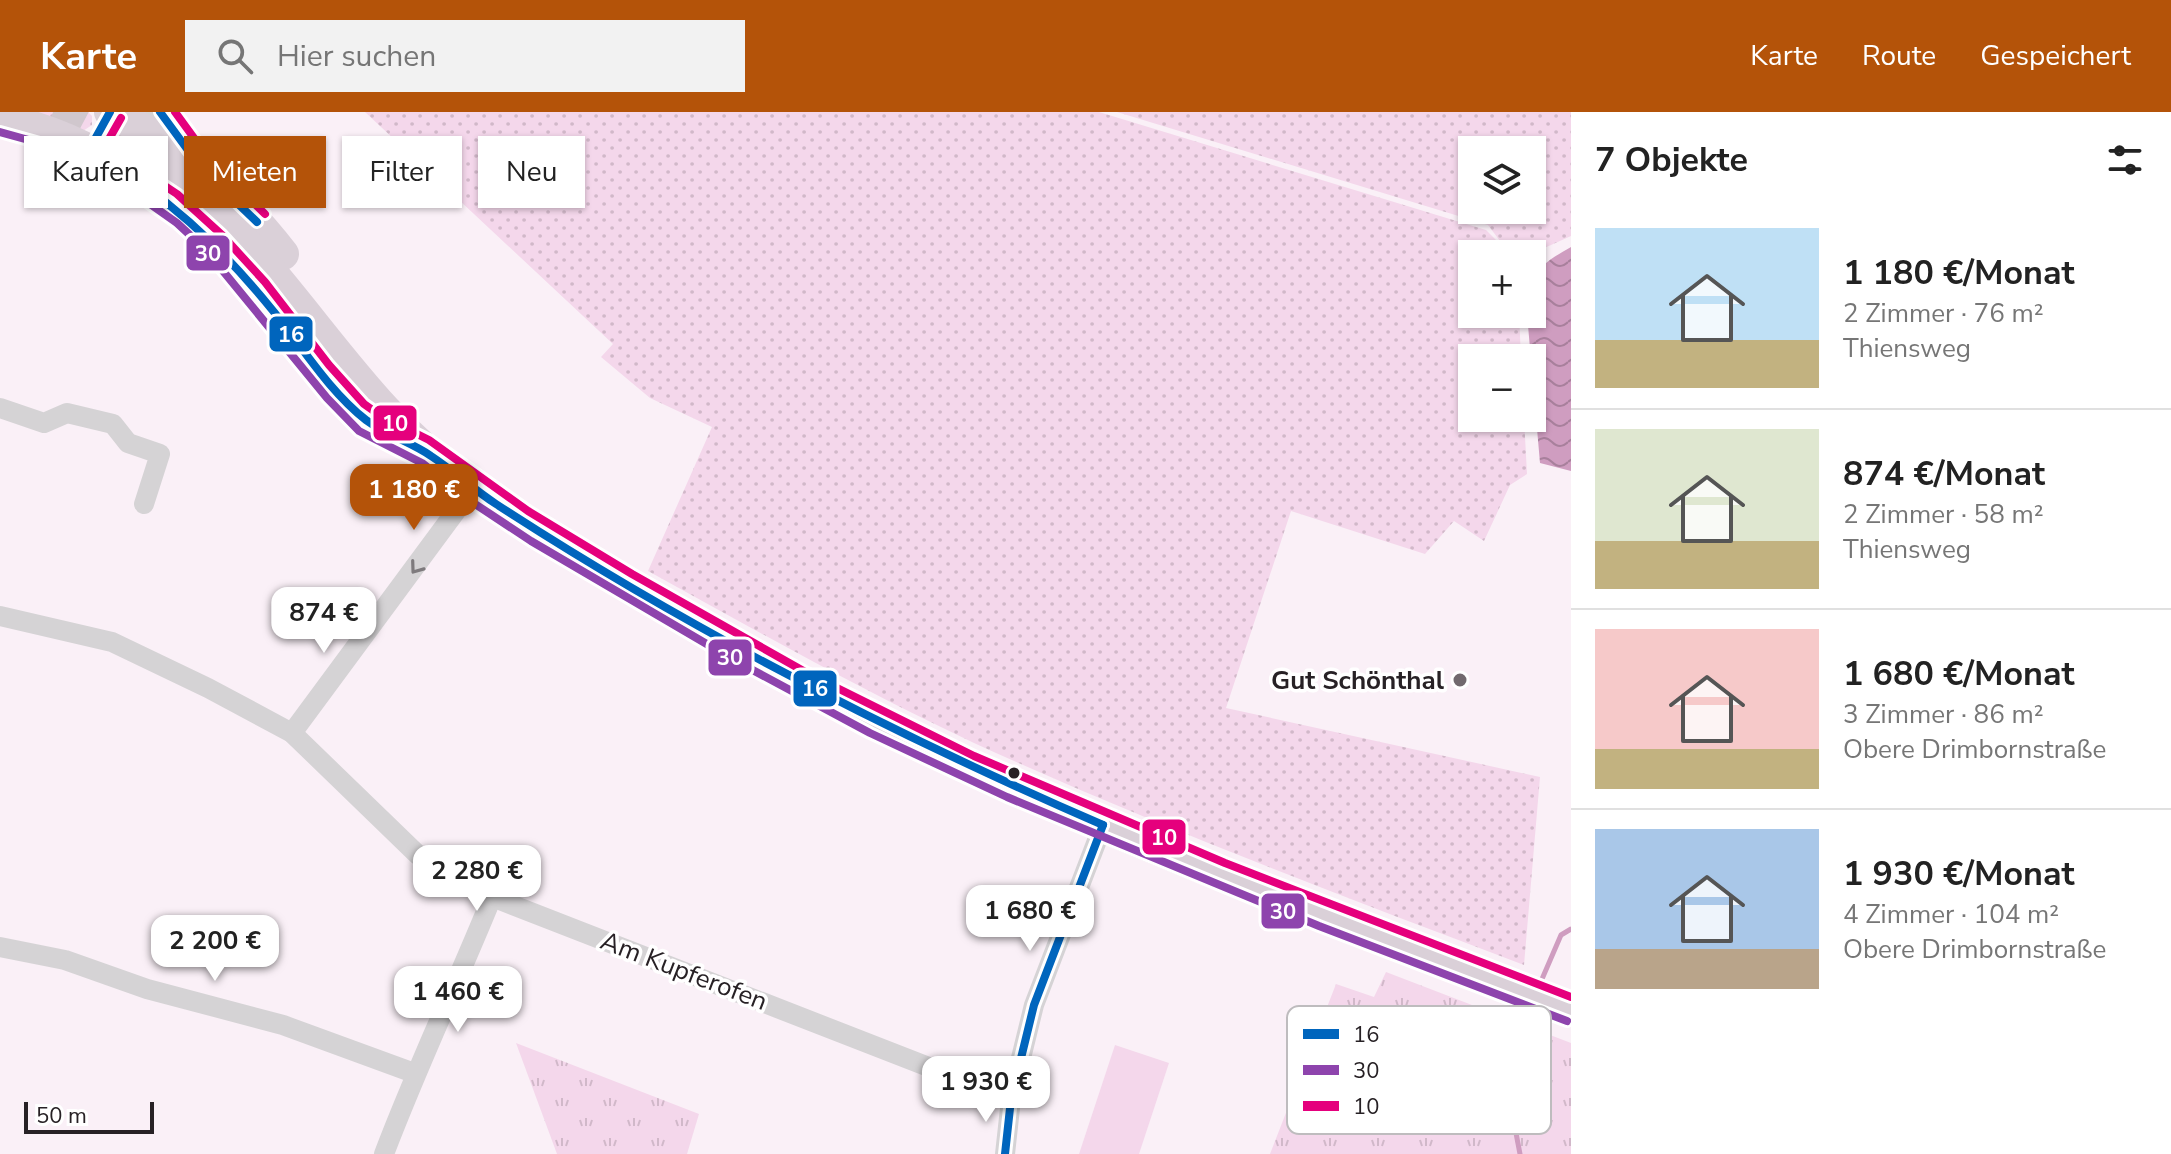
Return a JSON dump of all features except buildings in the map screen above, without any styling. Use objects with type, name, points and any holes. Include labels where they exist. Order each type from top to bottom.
[{"type":"main road","points":[[97,136],[110,112],[148,131],[184,156]]},
{"type":"main road","points":[[160,112],[184,145]]},
{"type":"main road","points":[[0,119],[55,136]]},
{"type":"main road","points":[[168,173],[221,217],[259,258],[381,408],[428,453],[473,488],[650,598],[789,676],[964,764],[1103,825],[1324,915],[1565,1008]]},
{"type":"main road","points":[[168,202],[214,241],[336,390],[366,421],[428,453]]},
{"type":"main road","points":[[243,208],[396,395],[428,453]]},
{"type":"street","points":[[0,408],[44,423],[67,413],[113,424],[128,443],[160,454],[144,504]]},
{"type":"street","points":[[292,733],[473,488]]},
{"type":"street","name":"Am Kupferofen","points":[[0,616],[112,642],[292,733],[418,855],[492,897],[1011,1099]]},
{"type":"street","points":[[1005,1154],[1011,1099],[1034,1005],[1103,825]]},
{"type":"street","points":[[384,1154],[414,1073],[445,1012],[492,897]]},
{"type":"street","points":[[0,947],[65,960],[147,989],[283,1025],[414,1073]]},
{"type":"green space","points":[[8,112],[88,112],[92,116],[92,125],[83,131]]},
{"type":"green space","points":[[365,112],[1099,112],[1458,221],[1458,224],[1486,230],[1496,240],[1458,240],[1458,328],[1520,328],[1520,344],[1458,344],[1458,432],[1525,432],[1527,474],[1510,485],[1484,541],[1454,521],[1425,554],[1291,511],[1226,708],[1540,777],[1524,965],[1178,831],[974,743],[850,681],[648,571],[712,427],[650,398],[601,357],[613,344],[462,203],[462,136],[391,136]]},
{"type":"green space","points":[[1117,112],[1571,112],[1571,236],[1546,247],[1546,240],[1499,240],[1485,224],[1546,224],[1546,136],[1458,136],[1458,216]]},
{"type":"green space","points":[[1386,972],[1475,1006],[1327,1006],[1336,984],[1374,997]]},
{"type":"green space","points":[[1551,1035],[1571,1043],[1571,1154],[1270,1154],[1287,1110],[1287,1134],[1551,1134]]},
{"type":"green space","points":[[516,1043],[699,1114],[687,1154],[557,1154]]},
{"type":"green space","points":[[1115,1045],[1169,1063],[1139,1154],[1079,1154]]},
{"type":"water","points":[[1571,247],[1571,471],[1540,463],[1537,432],[1546,432],[1546,344],[1530,344],[1528,328],[1546,328],[1546,263]]},
{"type":"waterway","points":[[1539,986],[1561,935],[1571,929]]},
{"type":"waterway","points":[[1516,1134],[1520,1154]]},
{"type":"tunnel","points":[[53,112],[75,119],[107,136]]},
{"type":"transit line","name":"16","points":[[110,112],[89,150],[142,184],[211,242],[274,312],[328,383],[366,420],[423,451],[496,504],[569,550],[717,637],[947,754],[1103,825]]},
{"type":"transit line","name":"16","points":[[160,112],[201,168],[257,222]]},
{"type":"transit line","name":"10","points":[[175,112],[210,160],[265,214]]},
{"type":"transit line","name":"10","points":[[121,118],[105,146],[177,194],[222,235],[265,282],[329,365],[364,404],[429,440],[528,511],[807,673],[974,756],[1225,863],[1571,997]]},
{"type":"transit line","name":"30","points":[[0,132],[54,147],[109,175],[177,223],[205,249],[327,398],[359,431],[422,463],[466,498],[531,541],[734,660],[870,733],[1007,797],[1319,926],[1528,1006]]},
{"type":"transit line","name":"16","points":[[1005,1154],[1011,1099],[1034,1005],[1103,825]]},
{"type":"transit line","name":"30","points":[[1551,1015],[1567,1021]]},
{"type":"place","name":"Gut Schönthal","points":[[1460,680]]}]
